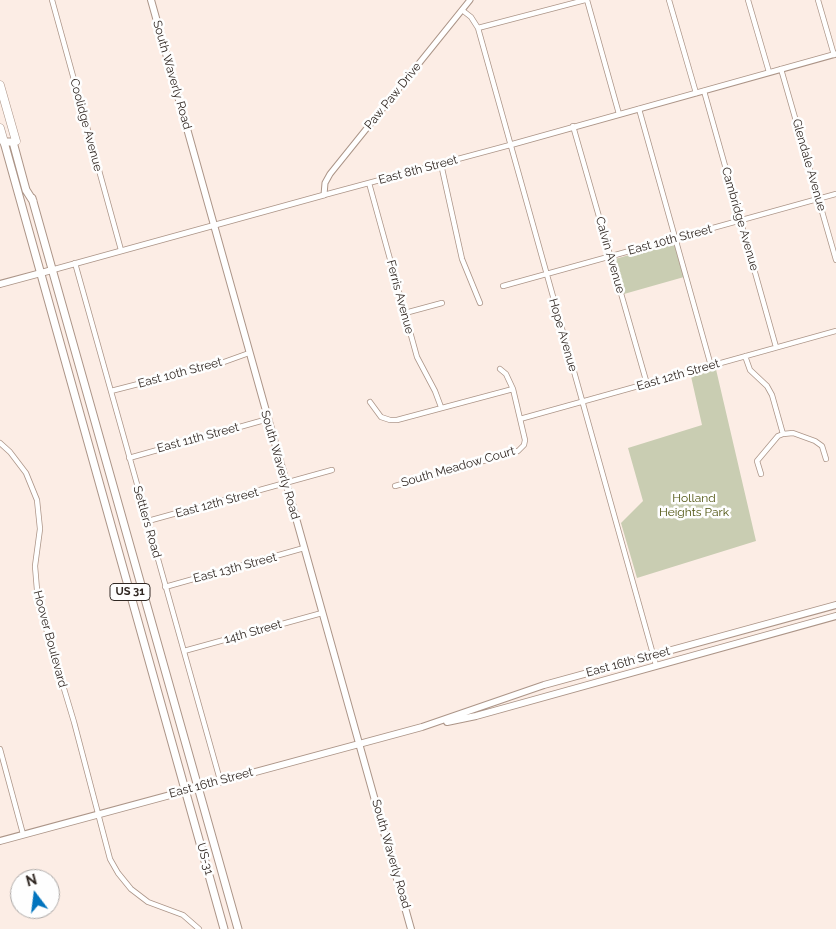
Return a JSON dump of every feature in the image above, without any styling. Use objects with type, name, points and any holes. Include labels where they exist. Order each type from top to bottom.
[{"type":"highway","name":"US 31","points":[[0,84],[237,926]]},
{"type":"highway","name":"US 31","points":[[0,128],[185,790]]},
{"type":"highway","points":[[4,142],[13,142],[26,190],[33,201]]},
{"type":"highway","points":[[75,395],[82,399],[89,399]]},
{"type":"highway","points":[[150,663],[163,660]]},
{"type":"highway","name":"US-31","points":[[185,790],[224,929]]},
{"type":"highway","points":[[222,919],[230,925],[237,926]]},
{"type":"main road","name":"South Waverly Road","points":[[151,0],[411,929]]},
{"type":"main road","name":"East 8th Street","points":[[0,284],[52,270]]},
{"type":"main road","name":"East 16th Street","points":[[422,727],[544,685],[836,605]]},
{"type":"main road","name":"East 16th Street","points":[[0,841],[360,743],[422,727],[476,716],[836,616]]},
{"type":"street","name":"Coolidge Avenue","points":[[52,0],[121,250]]},
{"type":"street","name":"Paw Paw Drive","points":[[324,194],[324,185],[330,174],[470,0]]},
{"type":"street","points":[[478,28],[586,0],[619,114]]},
{"type":"street","points":[[669,0],[696,93]]},
{"type":"street","points":[[748,0],[769,72]]},
{"type":"street","points":[[818,0],[835,54]]},
{"type":"street","name":"Hope Avenue","points":[[462,10],[471,17],[478,28],[656,665]]},
{"type":"street","name":"East 8th Street","points":[[52,270],[835,54]]},
{"type":"street","name":"Glendale Avenue","points":[[781,69],[836,260]]},
{"type":"street","name":"Cambridge Avenue","points":[[704,91],[776,348]]},
{"type":"street","points":[[639,109],[711,366]]},
{"type":"street","name":"Calvin Avenue","points":[[573,126],[647,384]]},
{"type":"street","points":[[441,164],[462,259],[480,304]]},
{"type":"street","name":"Ferris Avenue","points":[[369,183],[416,356],[435,391],[440,407]]},
{"type":"street","name":"East 10th Street","points":[[503,286],[836,194]]},
{"type":"street","name":"Settlers Road","points":[[75,263],[220,780]]},
{"type":"street","points":[[405,313],[442,303]]},
{"type":"street","name":"East 12th Street","points":[[520,419],[836,331]]},
{"type":"street","name":"East 10th Street","points":[[111,391],[224,362],[249,353]]},
{"type":"street","points":[[745,356],[750,370],[767,386],[772,395],[783,434]]},
{"type":"street","name":"South Meadow Court","points":[[395,486],[518,451],[524,445],[525,440],[513,389],[506,374],[500,369]]},
{"type":"street","points":[[370,402],[377,414],[390,420],[397,420],[513,389]]},
{"type":"street","name":"East 11th Street","points":[[129,458],[268,419]]},
{"type":"street","points":[[761,474],[757,462],[778,436],[783,434],[792,433],[814,441],[822,446],[826,459]]},
{"type":"street","name":"Hoover Boulevard","points":[[0,443],[10,452],[26,473],[37,500],[40,529],[35,566],[38,602],[74,722],[110,859],[123,881],[148,902],[183,915],[199,929]]},
{"type":"street","name":"East 12th Street","points":[[148,522],[332,470]]},
{"type":"street","name":"East 13th Street","points":[[165,587],[304,548]]},
{"type":"street","name":"14th Street","points":[[184,651],[322,613]]},
{"type":"street","points":[[0,749],[24,834]]},
{"type":"green space","points":[[672,243],[675,245],[684,277],[624,294],[615,259]]},
{"type":"green space","name":"Holland Heights Park","points":[[715,365],[756,541],[637,578],[621,523],[643,501],[628,448],[702,425],[690,372]]}]
